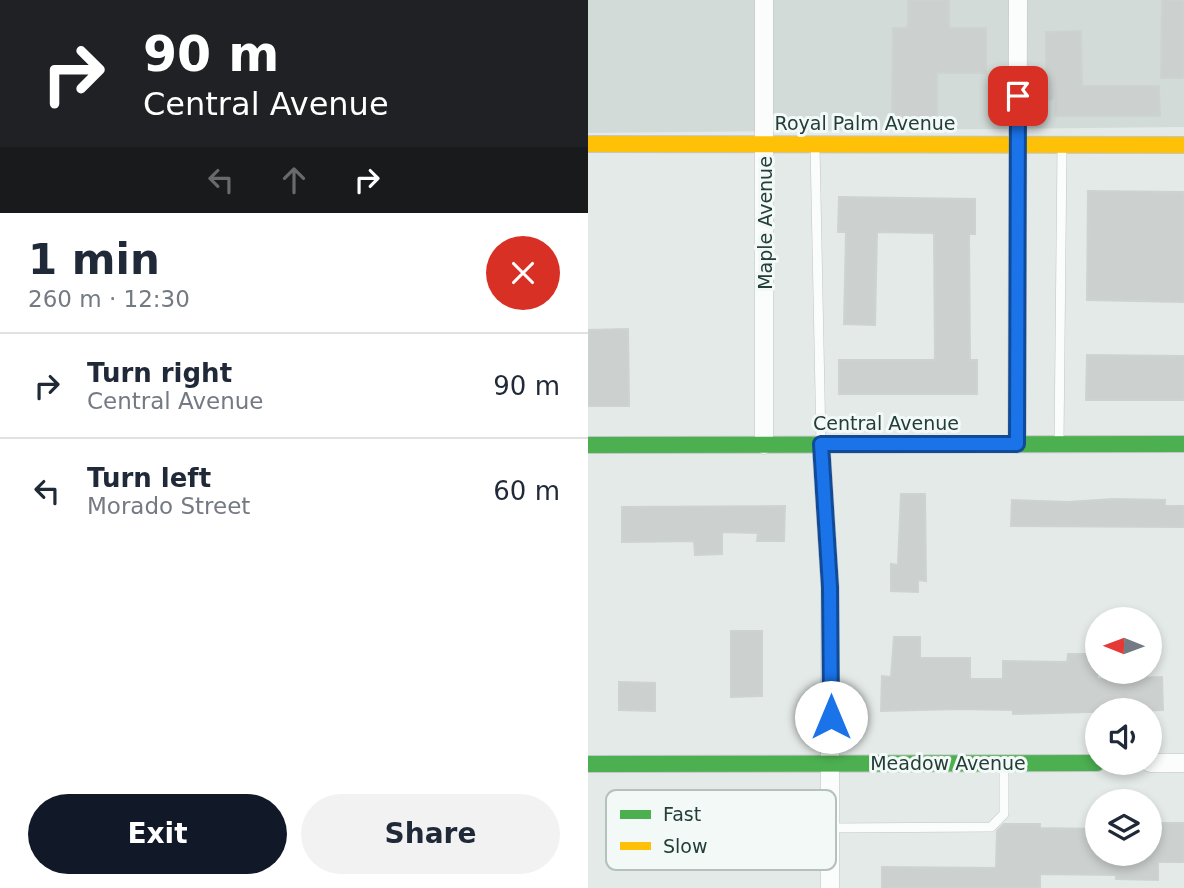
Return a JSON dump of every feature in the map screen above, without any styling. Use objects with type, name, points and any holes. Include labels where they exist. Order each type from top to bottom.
[{"type":"street","name":"Maple Avenue","points":[[764,0],[764,445]]},
{"type":"street","points":[[1017,444],[1018,0]]},
{"type":"street","name":"Royal Palm Avenue","points":[[588,144],[1184,145]]},
{"type":"street","points":[[821,444],[830,587],[830,790]]},
{"type":"street","name":"Central Avenue","points":[[588,445],[1184,444]]},
{"type":"street","name":"Meadow Avenue","points":[[588,764],[1085,763]]},
{"type":"street","points":[[1162,763],[1184,763]]},
{"type":"street","points":[[830,870],[830,888]]},
{"type":"lane","points":[[815,144],[821,444]]},
{"type":"lane","points":[[1059,444],[1062,145]]},
{"type":"lane","points":[[836,828],[991,827],[1004,814],[1004,762]]},
{"type":"shaded area","points":[[588,0],[1184,0],[1184,127],[588,133]]},
{"type":"building","points":[[908,0],[949,0],[949,28],[986,28],[986,73],[937,73],[937,117],[892,117],[893,28],[908,28]]},
{"type":"building","points":[[1162,0],[1184,0],[1184,78],[1161,78]]},
{"type":"building","points":[[1081,31],[1082,86],[1159,86],[1160,116],[1055,116],[1055,99],[1046,100],[1046,32]]},
{"type":"building","points":[[1088,191],[1184,192],[1184,302],[1087,300]]},
{"type":"building","points":[[839,197],[975,199],[975,234],[969,234],[970,360],[977,360],[977,394],[839,394],[839,360],[935,360],[934,233],[877,232],[875,325],[844,324],[846,232],[838,232]]},
{"type":"building","points":[[628,329],[629,406],[588,406],[588,330]]},
{"type":"building","points":[[1087,355],[1184,356],[1184,400],[1086,400]]},
{"type":"building","points":[[901,494],[925,494],[926,581],[918,580],[918,592],[891,591],[891,564],[898,565]]},
{"type":"building","points":[[1012,500],[1068,502],[1165,500],[1165,506],[1184,506],[1184,527],[1011,526]]},
{"type":"building","points":[[785,506],[784,541],[757,541],[758,533],[722,532],[722,554],[695,555],[694,541],[622,542],[622,507]]},
{"type":"building","points":[[731,631],[762,631],[762,696],[731,697]]},
{"type":"building","points":[[894,637],[920,637],[920,658],[970,658],[970,679],[1003,679],[1003,661],[1067,662],[1068,654],[1085,654],[1085,684],[1162,684],[1162,677],[1163,710],[1162,698],[1085,698],[1085,712],[1013,714],[1013,710],[960,709],[881,711],[882,676],[891,677]]},
{"type":"building","points":[[619,682],[655,683],[655,711],[619,710]]},
{"type":"building","points":[[1162,823],[1184,823],[1184,862],[1162,862]]},
{"type":"building","points":[[1004,824],[1040,824],[1040,828],[1085,829],[1085,866],[1158,866],[1158,880],[1116,879],[1116,875],[1040,874],[1040,888],[882,888],[882,867],[996,868],[997,831]]},
{"type":"traffic: fast","points":[[588,445],[1184,444]]},
{"type":"traffic: fast","points":[[588,764],[1085,763]]},
{"type":"traffic: slow","points":[[588,144],[1184,145]]},
{"type":"route","points":[[831,717],[830,587],[821,444],[1017,444],[1018,96]]}]
